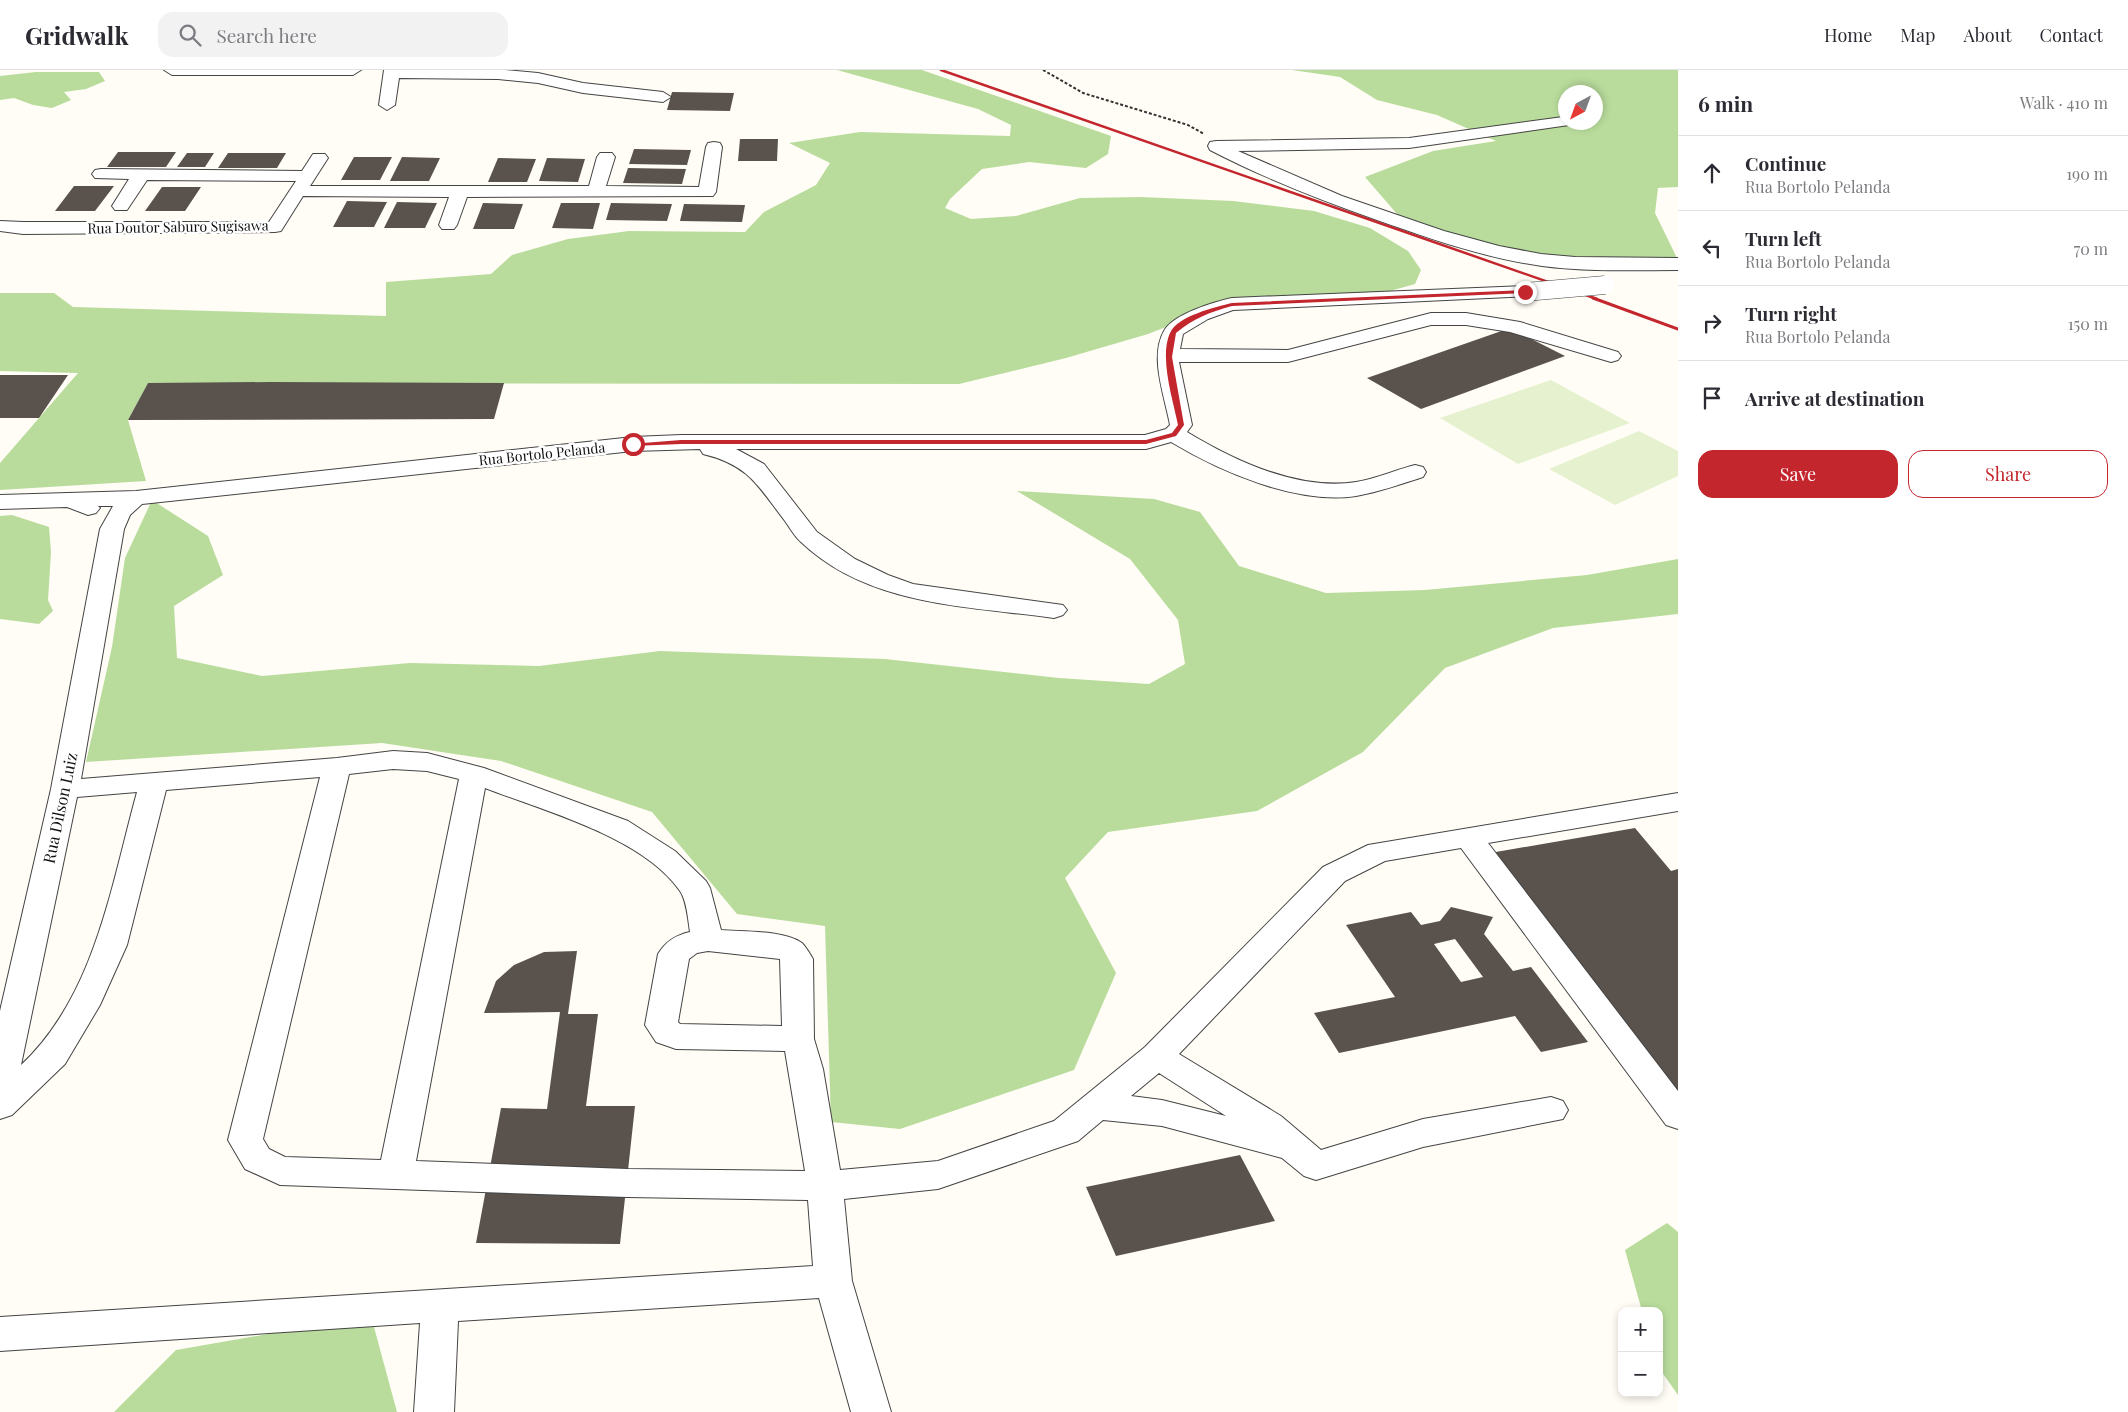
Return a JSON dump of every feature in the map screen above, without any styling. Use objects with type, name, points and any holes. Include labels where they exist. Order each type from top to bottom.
[{"type":"street","points":[[172,70],[353,70]]},
{"type":"street","points":[[387,105],[392,72],[498,74],[538,78],[583,88],[664,97]]},
{"type":"street","points":[[1216,146],[1409,143],[1558,123]]},
{"type":"street","points":[[1216,146],[1236,157],[1339,201],[1418,229],[1484,249],[1542,260],[1614,265],[1678,264]]},
{"type":"street","points":[[101,174],[460,191],[707,192],[714,147]]},
{"type":"street","points":[[596,191],[606,157]]},
{"type":"street","name":"Rua Doutor Saburo Sugisawa","points":[[0,226],[23,228],[275,227],[319,158]]},
{"type":"street","points":[[121,206],[141,175]]},
{"type":"street","points":[[448,225],[460,191]]},
{"type":"street","points":[[1415,472],[1354,490],[1326,490],[1294,486],[1196,449],[1174,434],[1181,425],[1168,357],[1173,332],[1191,318],[1232,304],[1525,292],[1678,278]]},
{"type":"street","points":[[1168,357],[1194,354],[1258,357],[1288,356],[1431,319],[1466,319],[1513,326],[1611,356]]},
{"type":"street","name":"Rua Bortolo Pelanda","points":[[0,502],[136,498],[623,445],[681,442],[1146,442],[1174,434]]},
{"type":"street","points":[[681,442],[730,454],[745,461],[756,469],[809,537],[846,564],[879,580],[909,591],[1054,610]]},
{"type":"street","name":"Rua Dilson Luiz","points":[[0,1085],[65,789],[112,529],[118,514],[125,505],[136,498]]},
{"type":"street","name":"Rua Bortolo Pelanda","points":[[71,500],[94,511],[112,529]]},
{"type":"street","points":[[65,789],[337,767],[393,760],[427,762],[474,774],[618,828],[666,858],[695,888],[708,940]]},
{"type":"street","points":[[337,767],[245,1140],[257,1159],[280,1171],[627,1183],[825,1186],[938,1175],[1066,1131],[1157,1056],[1334,874],[1378,852],[1678,802]]},
{"type":"street","points":[[396,1175],[474,774]]},
{"type":"street","points":[[0,1106],[53,1055],[84,1005],[111,945],[154,782]]},
{"type":"street","points":[[1468,837],[1678,1116]]},
{"type":"street","points":[[798,1039],[676,1037],[668,1033],[662,1025],[674,954],[688,943],[708,940],[780,946],[791,951],[797,959],[798,1039],[806,1069],[825,1186],[833,1281],[871,1412]]},
{"type":"street","points":[[1157,1056],[1267,1135],[1316,1166],[1423,1134],[1551,1110]]},
{"type":"street","points":[[1096,1106],[1162,1113],[1267,1135]]},
{"type":"street","points":[[0,1334],[833,1281]]},
{"type":"street","points":[[434,1412],[440,1307]]},
{"type":"path","points":[[1043,70],[1083,93],[1100,100],[1188,124],[1204,133],[1216,146]]},
{"type":"green space","points":[[837,70],[922,70],[1111,136],[1108,154],[1086,168],[1029,162],[982,169],[950,199],[945,208],[971,219],[1016,216],[1080,198],[1141,197],[1233,201],[1314,211],[1370,228],[1408,251],[1421,270],[1415,284],[1390,291],[1230,302],[1148,334],[1066,358],[959,384],[148,383],[128,420],[146,481],[0,490],[0,463],[78,373],[0,371],[0,293],[54,293],[73,307],[386,316],[386,282],[491,274],[512,255],[568,239],[629,231],[745,232],[764,212],[816,185],[830,163],[789,143],[860,132],[1010,136],[1011,125],[978,109]]},
{"type":"green space","points":[[1292,70],[1678,70],[1678,187],[1658,188],[1655,213],[1677,258],[1584,262],[1475,241],[1397,214],[1365,177],[1433,151],[1496,141],[1437,115],[1377,100],[1340,77]]},
{"type":"green space","points":[[36,72],[99,72],[105,81],[86,89],[64,92],[71,100],[52,108],[33,105],[14,98],[0,100],[0,76]]},
{"type":"green space","points":[[1551,380],[1630,423],[1518,464],[1440,418]]},
{"type":"green space","points":[[1639,431],[1678,451],[1678,476],[1615,505],[1549,469]]},
{"type":"green space","points":[[1017,491],[1154,499],[1200,512],[1239,566],[1326,593],[1425,590],[1587,575],[1678,559],[1678,614],[1553,628],[1445,668],[1363,752],[1257,811],[1108,832],[1065,878],[1116,973],[1074,1070],[900,1129],[831,1122],[825,926],[737,914],[652,812],[501,761],[382,743],[86,762],[112,647],[125,558],[152,500],[208,536],[223,575],[174,606],[177,658],[262,676],[410,663],[539,666],[660,651],[885,659],[1059,678],[1149,684],[1185,664],[1178,620],[1130,559]]},
{"type":"green space","points":[[12,515],[49,527],[51,552],[48,600],[53,611],[39,624],[0,619],[0,516]]},
{"type":"green space","points":[[1667,1223],[1678,1232],[1678,1395],[1663,1374],[1663,1307],[1641,1307],[1625,1250]]},
{"type":"green space","points":[[371,1316],[397,1412],[114,1412],[176,1350]]},
{"type":"building","points":[[672,92],[734,93],[730,111],[667,110]]},
{"type":"building","points":[[740,139],[778,139],[777,161],[738,161]]},
{"type":"building","points":[[634,149],[691,150],[687,165],[629,164]]},
{"type":"building","points":[[118,152],[176,152],[166,167],[107,167]]},
{"type":"building","points":[[187,153],[214,153],[205,167],[177,167]]},
{"type":"building","points":[[228,153],[286,153],[277,168],[218,168]]},
{"type":"building","points":[[354,157],[392,157],[380,180],[341,180]]},
{"type":"building","points":[[402,157],[440,158],[429,181],[390,181]]},
{"type":"building","points":[[498,158],[536,159],[527,182],[488,182]]},
{"type":"building","points":[[547,158],[585,159],[578,182],[539,181]]},
{"type":"building","points":[[628,168],[686,169],[682,184],[623,183]]},
{"type":"building","points":[[74,186],[114,186],[95,211],[55,211]]},
{"type":"building","points":[[162,187],[201,187],[185,211],[145,211]]},
{"type":"building","points":[[347,201],[387,202],[374,227],[333,227]]},
{"type":"building","points":[[397,202],[437,203],[425,228],[384,228]]},
{"type":"building","points":[[483,203],[523,204],[514,229],[473,229]]},
{"type":"building","points":[[561,203],[600,203],[593,229],[552,228]]},
{"type":"building","points":[[611,203],[672,204],[667,221],[606,220]]},
{"type":"building","points":[[684,204],[745,205],[742,222],[680,221]]},
{"type":"building","points":[[1510,328],[1565,356],[1421,409],[1367,378]]},
{"type":"building","points":[[0,375],[68,375],[39,418],[0,418]]},
{"type":"building","points":[[148,383],[504,383],[494,419],[128,420]]},
{"type":"building","points":[[1635,828],[1671,871],[1678,869],[1678,1099],[1490,853]]},
{"type":"building","points":[[1451,907],[1493,917],[1484,934],[1513,971],[1531,967],[1588,1042],[1541,1052],[1515,1016],[1339,1053],[1314,1013],[1395,997],[1346,925],[1411,912],[1421,925],[1440,921]],"holes":[[[1455,939],[1483,977],[1461,982],[1434,944]]]},
{"type":"building","points":[[577,951],[568,1014],[598,1014],[586,1106],[635,1106],[620,1244],[476,1243],[501,1108],[547,1109],[560,1012],[484,1013],[496,981],[514,965],[544,952]]},
{"type":"building","points":[[1240,1155],[1275,1221],[1116,1256],[1086,1187]]},
{"type":"railway","points":[[941,70],[1597,299]]},
{"type":"railway","points":[[1593,298],[1678,329]]},
{"type":"route","points":[[633,444],[681,442],[1146,442],[1174,434],[1181,425],[1168,357],[1173,332],[1191,318],[1207,311],[1232,304],[1525,292]]}]
